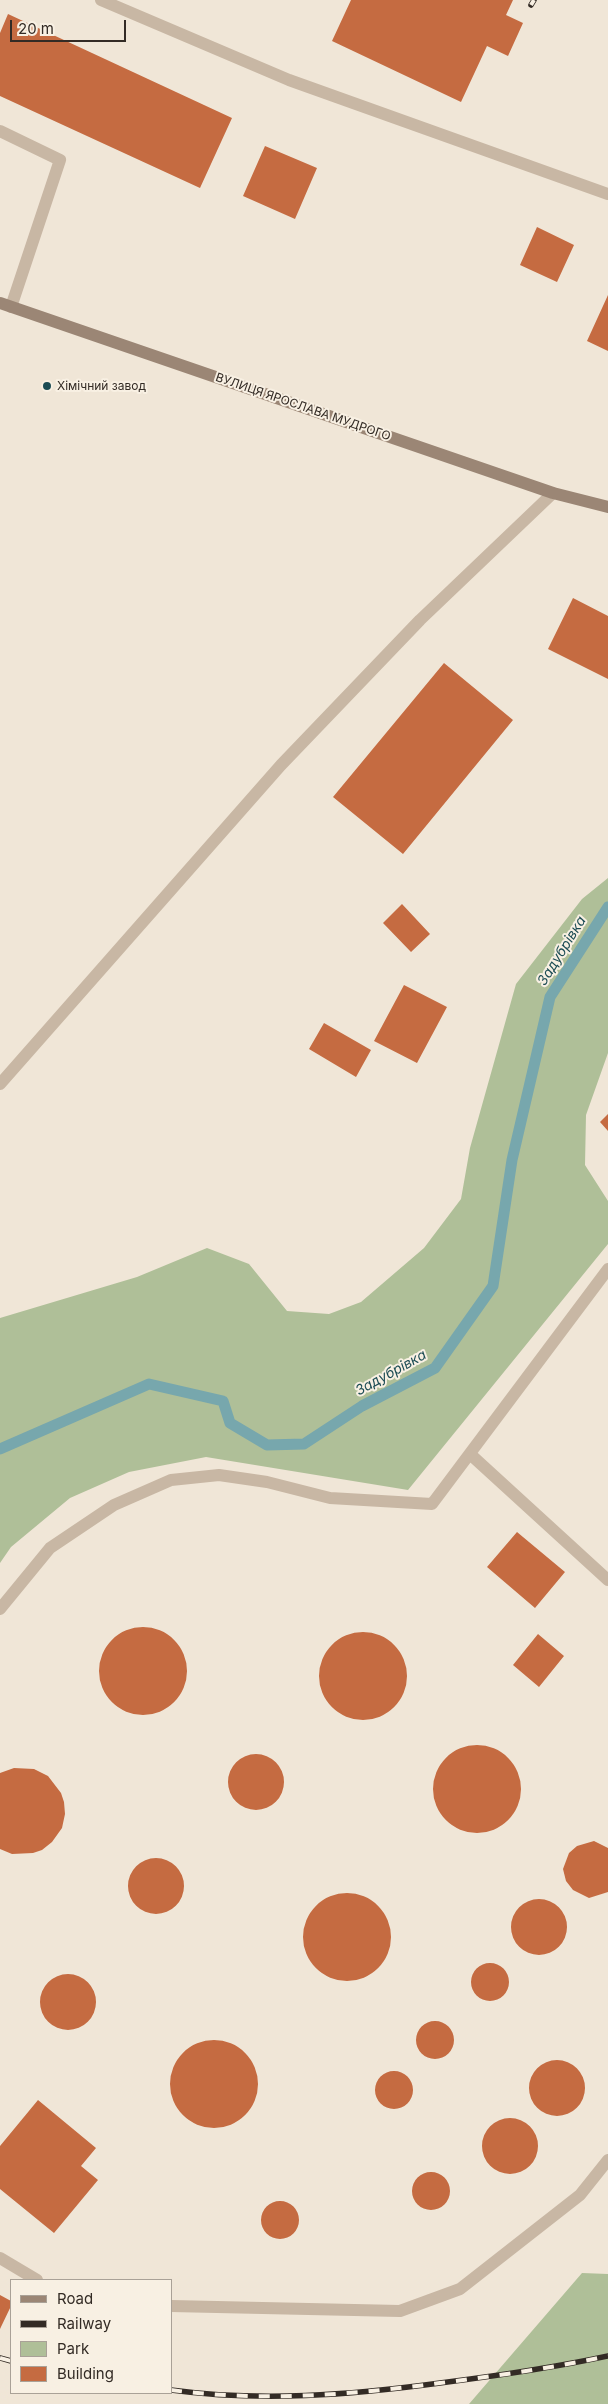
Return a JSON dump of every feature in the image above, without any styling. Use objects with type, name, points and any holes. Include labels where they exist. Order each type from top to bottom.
[{"type":"main road","name":"ВУЛИЦЯ ЯРОСЛАВА МУДРОГО","points":[[5,305],[554,493],[608,507]]},
{"type":"lane","points":[[101,0],[289,80],[608,194]]},
{"type":"lane","points":[[0,131],[60,160],[5,305]]},
{"type":"lane","points":[[0,1084],[281,765],[420,620],[554,493]]},
{"type":"lane","points":[[0,1609],[50,1548],[114,1505],[170,1480],[219,1475],[267,1482],[330,1498],[432,1504],[608,1269]]},
{"type":"lane","points":[[470,1454],[608,1580]]},
{"type":"lane","points":[[172,2306],[400,2311],[460,2289],[580,2195],[608,2160]]},
{"type":"lane","points":[[0,2258],[35,2279]]},
{"type":"green space","points":[[608,878],[608,1053],[586,1115],[585,1165],[608,1201],[608,1244],[408,1490],[206,1457],[129,1472],[70,1498],[11,1547],[0,1563],[0,1318],[137,1277],[207,1248],[249,1264],[287,1311],[329,1314],[361,1302],[424,1248],[461,1199],[470,1148],[516,984],[582,899]]},
{"type":"green space","points":[[582,2273],[608,2274],[608,2404],[469,2404]]},
{"type":"building","points":[[351,0],[513,0],[506,15],[523,23],[508,56],[487,46],[461,102],[332,41]]},
{"type":"building","points":[[8,14],[232,118],[200,188],[0,96],[0,33]]},
{"type":"building","points":[[265,146],[317,168],[295,219],[243,196]]},
{"type":"building","points":[[537,227],[574,245],[557,282],[520,265]]},
{"type":"building","points":[[608,295],[608,351],[587,341]]},
{"type":"building","points":[[573,598],[608,616],[608,679],[548,649]]},
{"type":"building","points":[[444,663],[513,720],[403,854],[333,797]]},
{"type":"building","points":[[402,904],[430,934],[411,952],[383,923]]},
{"type":"building","points":[[404,985],[447,1007],[417,1063],[374,1041]]},
{"type":"building","points":[[324,1023],[371,1050],[356,1077],[309,1049]]},
{"type":"building","points":[[608,1114],[608,1131],[600,1122]]},
{"type":"building","points":[[517,1532],[565,1572],[535,1608],[487,1567]]},
{"type":"building","points":[[143,1627],[160,1631],[174,1640],[183,1654],[187,1671],[183,1688],[174,1702],[160,1711],[143,1715],[126,1711],[112,1702],[103,1688],[99,1671],[103,1654],[112,1640],[126,1631]]},
{"type":"building","points":[[363,1632],[380,1636],[394,1645],[403,1659],[407,1676],[403,1693],[394,1707],[380,1716],[363,1720],[346,1716],[332,1707],[323,1693],[319,1676],[323,1659],[332,1645],[346,1636]]},
{"type":"building","points":[[538,1634],[564,1656],[539,1687],[513,1665]]},
{"type":"building","points":[[477,1745],[494,1749],[508,1758],[517,1772],[521,1789],[517,1806],[508,1820],[494,1829],[477,1833],[460,1829],[446,1820],[437,1806],[433,1789],[437,1772],[446,1758],[460,1749]]},
{"type":"building","points":[[256,1754],[267,1756],[276,1762],[282,1771],[284,1782],[282,1793],[276,1802],[267,1808],[256,1810],[245,1808],[236,1802],[230,1793],[228,1782],[230,1771],[236,1762],[245,1756]]},
{"type":"building","points":[[14,1768],[34,1769],[48,1776],[61,1793],[64,1802],[65,1814],[62,1828],[52,1842],[42,1850],[33,1853],[12,1854],[0,1849],[0,1773]]},
{"type":"building","points":[[594,1841],[608,1848],[608,1892],[589,1898],[573,1890],[566,1881],[563,1869],[569,1853],[577,1846]]},
{"type":"building","points":[[156,1858],[167,1860],[176,1866],[182,1875],[184,1886],[182,1897],[176,1906],[167,1912],[156,1914],[145,1912],[136,1906],[130,1897],[128,1886],[130,1875],[136,1866],[145,1860]]},
{"type":"building","points":[[347,1893],[364,1897],[378,1906],[387,1920],[391,1937],[387,1954],[378,1968],[364,1977],[347,1981],[330,1977],[316,1968],[307,1954],[303,1937],[307,1920],[316,1906],[330,1897]]},
{"type":"building","points":[[539,1899],[550,1901],[559,1907],[565,1916],[567,1927],[565,1938],[559,1947],[550,1953],[539,1955],[528,1953],[519,1947],[513,1938],[511,1927],[513,1916],[519,1907],[528,1901]]},
{"type":"building","points":[[490,1963],[504,1968],[509,1982],[504,1996],[490,2001],[476,1996],[471,1982],[476,1968]]},
{"type":"building","points":[[68,1974],[79,1976],[88,1982],[94,1991],[96,2002],[94,2013],[88,2022],[79,2028],[68,2030],[57,2028],[48,2022],[42,2013],[40,2002],[42,1991],[48,1982],[57,1976]]},
{"type":"building","points":[[435,2021],[449,2026],[454,2040],[449,2054],[435,2059],[421,2054],[416,2040],[421,2026]]},
{"type":"building","points":[[214,2040],[231,2044],[245,2053],[254,2067],[258,2084],[254,2101],[245,2115],[231,2124],[214,2128],[197,2124],[183,2115],[174,2101],[170,2084],[174,2067],[183,2053],[197,2044]]},
{"type":"building","points":[[557,2060],[568,2062],[577,2068],[583,2077],[585,2088],[583,2099],[577,2108],[568,2114],[557,2116],[546,2114],[537,2108],[531,2099],[529,2088],[531,2077],[537,2068],[546,2062]]},
{"type":"building","points":[[394,2071],[408,2076],[413,2090],[408,2104],[394,2109],[380,2104],[375,2090],[380,2076]]},
{"type":"building","points":[[38,2100],[96,2148],[81,2166],[98,2180],[54,2233],[0,2189],[0,2146]]},
{"type":"building","points":[[510,2118],[521,2120],[530,2126],[536,2135],[538,2146],[536,2157],[530,2166],[521,2172],[510,2174],[499,2172],[490,2166],[484,2157],[482,2146],[484,2135],[490,2126],[499,2120]]},
{"type":"building","points":[[431,2172],[445,2177],[450,2191],[445,2205],[431,2210],[417,2205],[412,2191],[417,2177]]},
{"type":"building","points":[[280,2201],[294,2206],[299,2220],[294,2234],[280,2239],[266,2234],[261,2220],[266,2206]]},
{"type":"building","points":[[0,2295],[10,2300],[10,2308],[0,2329]]},
{"type":"waterway","name":"Задубрівка","points":[[0,1449],[149,1384],[223,1401],[230,1423],[267,1445],[304,1444],[362,1406],[435,1368],[493,1286],[512,1160],[550,997],[608,907]]},
{"type":"railway","points":[[531,5],[534,0]]},
{"type":"railway","points":[[172,2390],[238,2396],[339,2394],[482,2378],[608,2356]]},
{"type":"railway","points":[[0,2358],[10,2361]]},
{"type":"place","name":"Хімічний завод","points":[[47,386]]}]
